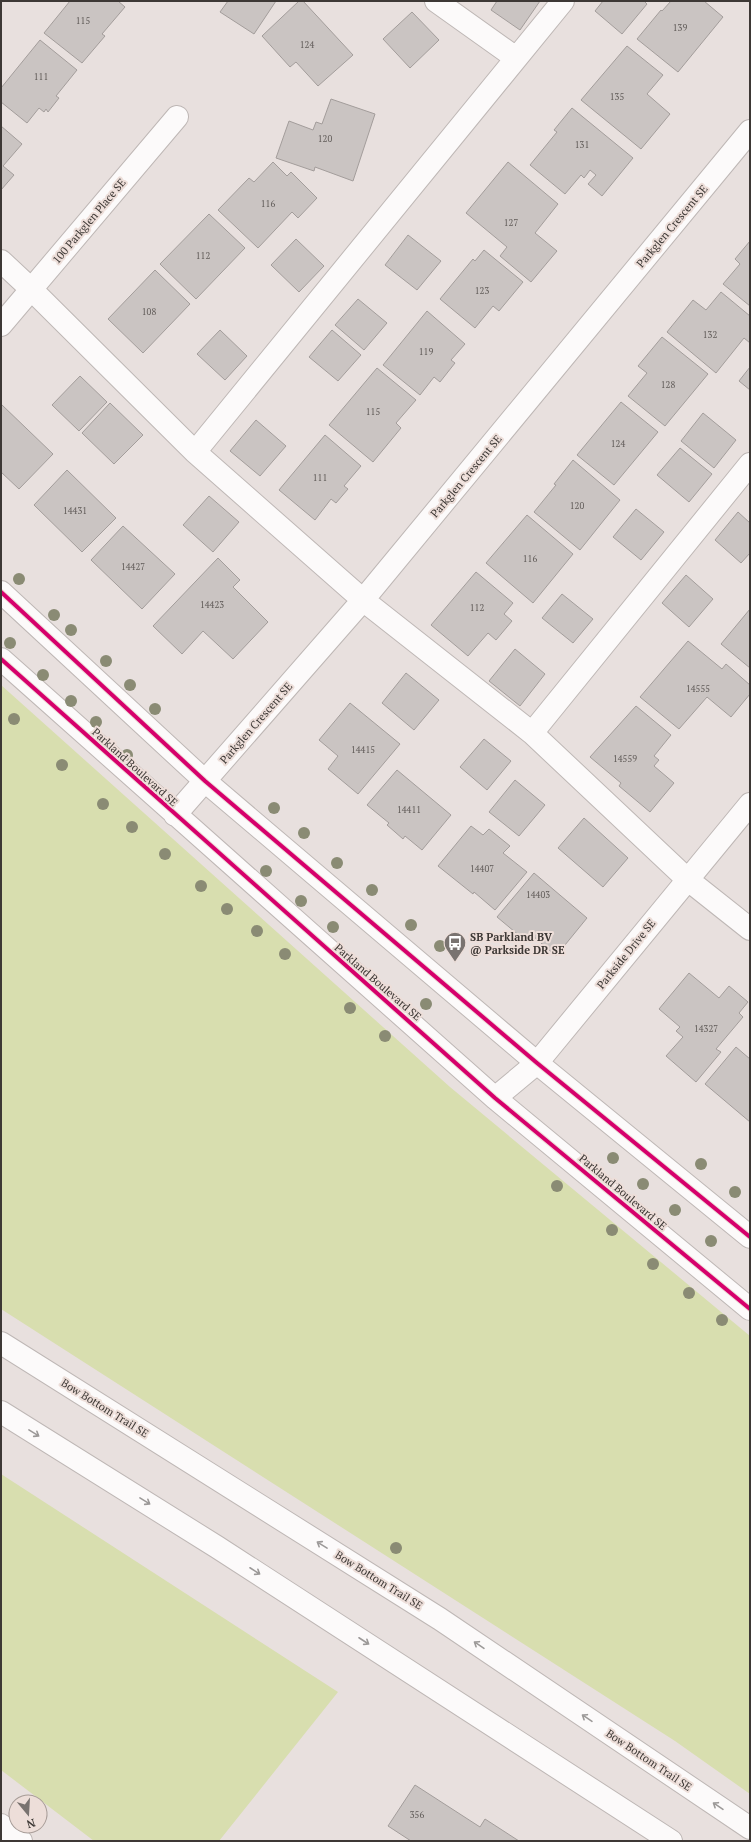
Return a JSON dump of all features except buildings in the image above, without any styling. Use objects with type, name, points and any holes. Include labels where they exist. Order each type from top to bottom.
[{"type":"street","points":[[436,1],[516,58]]},
{"type":"street","points":[[195,452],[563,1]]},
{"type":"street","name":"100 Parkglen Place SE","points":[[1,325],[177,117]]},
{"type":"street","name":"Parkglen Crescent SE","points":[[175,815],[363,600],[750,131]]},
{"type":"street","points":[[1,261],[31,288],[195,452],[363,600],[532,733],[687,879],[750,929]]},
{"type":"street","points":[[532,733],[750,464]]},
{"type":"street","points":[[1,592],[205,782],[537,1063],[750,1237]]},
{"type":"street","name":"Parkland Boulevard SE","points":[[1,659],[495,1098],[750,1309]]},
{"type":"street","name":"Parkside Drive SE","points":[[495,1098],[537,1063],[750,804]]},
{"type":"street","name":"Bow Bottom Trail SE","points":[[1,1343],[440,1619],[750,1828]]},
{"type":"street","points":[[1,1412],[218,1547],[671,1841]]},
{"type":"street","points":[[1,1825],[21,1841]]},
{"type":"green space","points":[[1,685],[450,1087],[750,1336],[750,1794],[675,1741],[1,1309]]},
{"type":"green space","points":[[1,1474],[338,1692],[219,1841],[94,1841],[48,1806],[48,1794],[32,1794],[1,1770]]},
{"type":"cycle path","points":[[1,592],[205,781],[537,1063],[750,1237]]},
{"type":"cycle path","points":[[1,659],[495,1098],[750,1309]]},
{"type":"place","name":"SB Parkland BV @ Parkside DR SE","points":[[455,962]]}]
